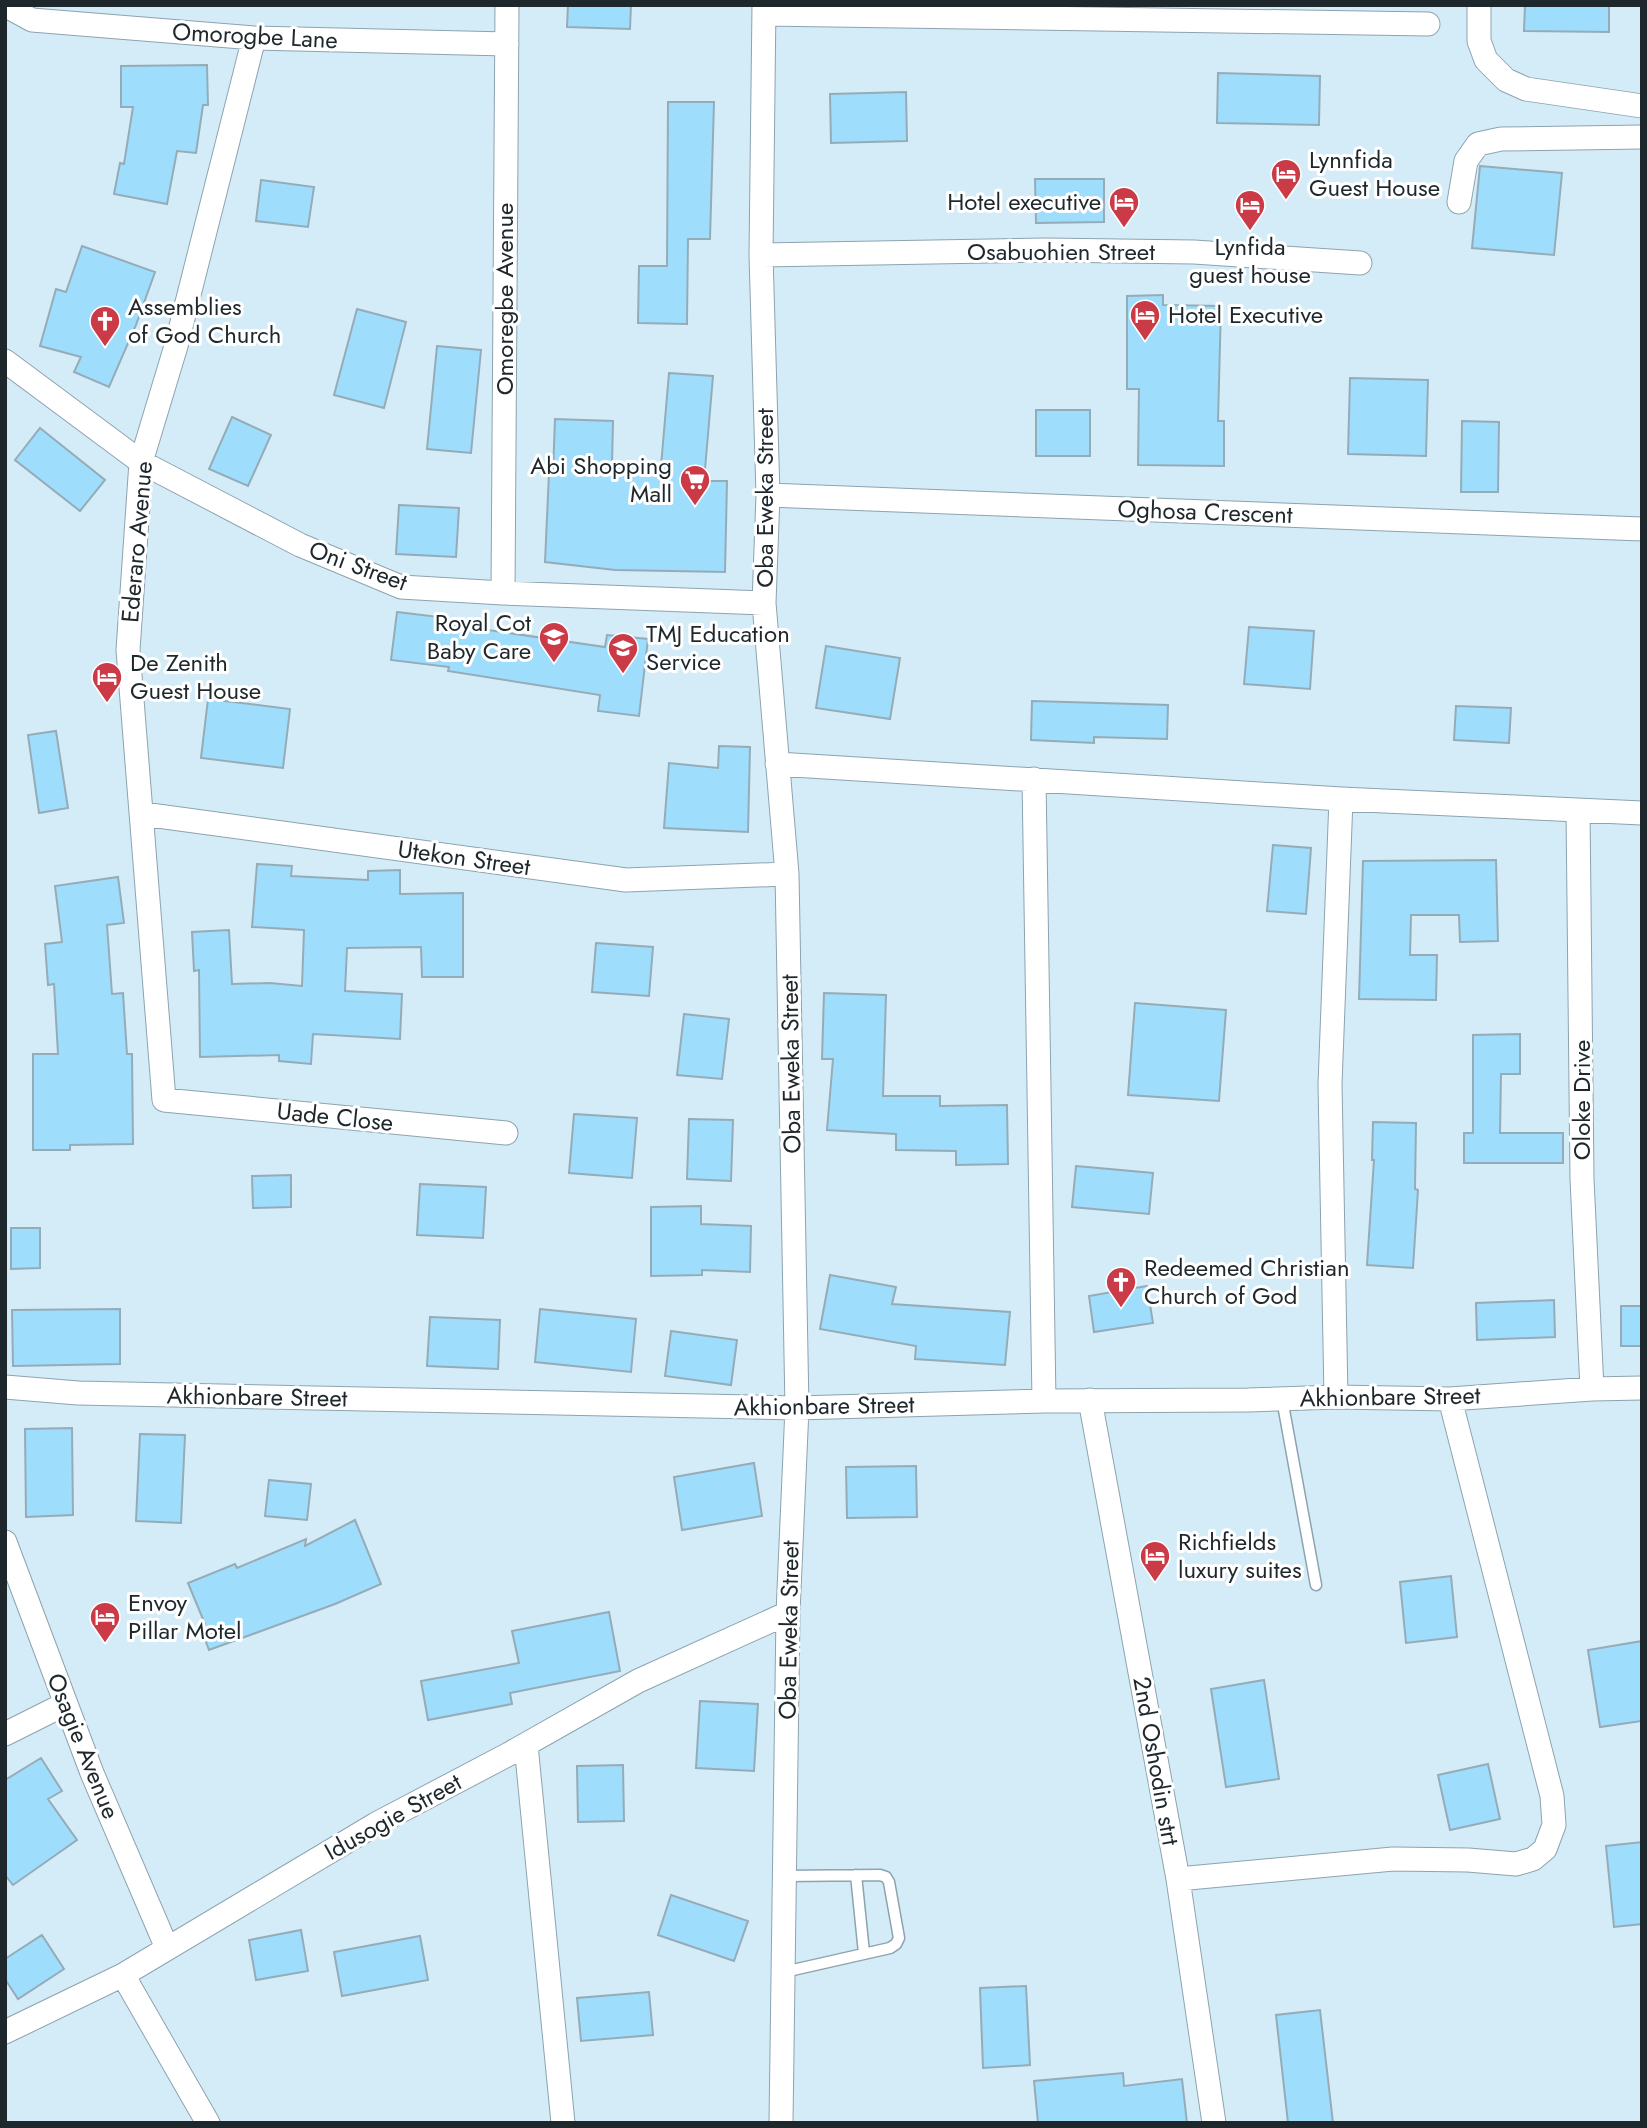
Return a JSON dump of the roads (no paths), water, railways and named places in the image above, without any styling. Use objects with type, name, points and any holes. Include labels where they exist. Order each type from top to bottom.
[{"type":"street","name":"Omorogbe Lane","points":[[9,5],[32,20],[254,38],[508,44]]},
{"type":"street","name":"Omoregbe Avenue","points":[[503,593],[507,5]]},
{"type":"street","points":[[1479,5],[1479,41],[1486,60],[1506,80],[1526,89],[1642,106]]},
{"type":"street","points":[[764,10],[1018,12],[1428,24]]},
{"type":"street","name":"Oba Eweka Street","points":[[764,10],[761,255],[768,495],[764,603],[787,874],[797,1408],[788,1613],[781,2123]]},
{"type":"street","name":"Ederaro Avenue","points":[[164,1100],[128,650],[141,462],[179,334],[254,38]]},
{"type":"street","points":[[1459,202],[1466,161],[1478,144],[1502,139],[1642,137]]},
{"type":"street","name":"Osabuohien Street","points":[[761,255],[1046,250],[1167,251],[1360,262]]},
{"type":"street","name":"Oni Street","points":[[5,361],[141,462],[300,545],[401,587],[764,603]]},
{"type":"street","name":"Oghosa Crescent","points":[[768,495],[1642,529]]},
{"type":"street","points":[[777,764],[1342,799],[1642,813]]},
{"type":"street","points":[[1034,779],[1044,1401]]},
{"type":"street","points":[[1336,1397],[1330,1084],[1342,799]]},
{"type":"street","name":"Oloke Drive","points":[[1578,810],[1582,1179],[1591,1389]]},
{"type":"street","name":"Utekon Street","points":[[143,814],[626,880],[787,874]]},
{"type":"street","name":"Uade Close","points":[[164,1100],[506,1133]]},
{"type":"street","name":"Akhionbare Street","points":[[5,1387],[78,1393],[797,1408],[1090,1400],[1336,1397],[1450,1399],[1642,1388]]},
{"type":"street","points":[[1178,1879],[1394,1859],[1517,1864],[1532,1859],[1545,1849],[1554,1825],[1552,1796],[1450,1399]]},
{"type":"street","name":"2nd Oshodin strt","points":[[1090,1400],[1178,1879],[1214,2123]]},
{"type":"street","name":"Osagie Avenue","points":[[5,1542],[92,1773],[167,1948]]},
{"type":"street","name":"Idusogie Street","points":[[5,2032],[123,1975],[376,1824],[509,1754],[638,1681],[788,1613]]},
{"type":"street","points":[[5,1734],[65,1704]]},
{"type":"street","points":[[509,1754],[526,1745],[563,2123]]},
{"type":"street","points":[[123,1975],[208,2123]]},
{"type":"lane","points":[[1282,1399],[1316,1585]]},
{"type":"lane","points":[[856,1875],[864,1953]]},
{"type":"lane","points":[[784,1972],[890,1948],[899,1938],[886,1877],[785,1876]]},
{"type":"place","name":"Lynnfida Guest House","points":[[1286,201]]},
{"type":"place","name":"Hotel executive","points":[[1124,229]]},
{"type":"place","name":"Lynfida guest house","points":[[1250,232]]},
{"type":"place","name":"Hotel Executive","points":[[1145,342]]},
{"type":"place","name":"Assemblies of God Church","points":[[105,348]]},
{"type":"place","name":"Abi Shopping Mall","points":[[695,507]]},
{"type":"place","name":"Royal Cot Baby Care","points":[[554,664]]},
{"type":"place","name":"TMJ Education Service","points":[[623,675]]},
{"type":"place","name":"De Zenith Guest House","points":[[107,704]]},
{"type":"place","name":"Redeemed Christian Church of God","points":[[1121,1309]]},
{"type":"place","name":"Richfields luxury suites","points":[[1155,1583]]},
{"type":"place","name":"Envoy Pillar Motel","points":[[105,1644]]}]
